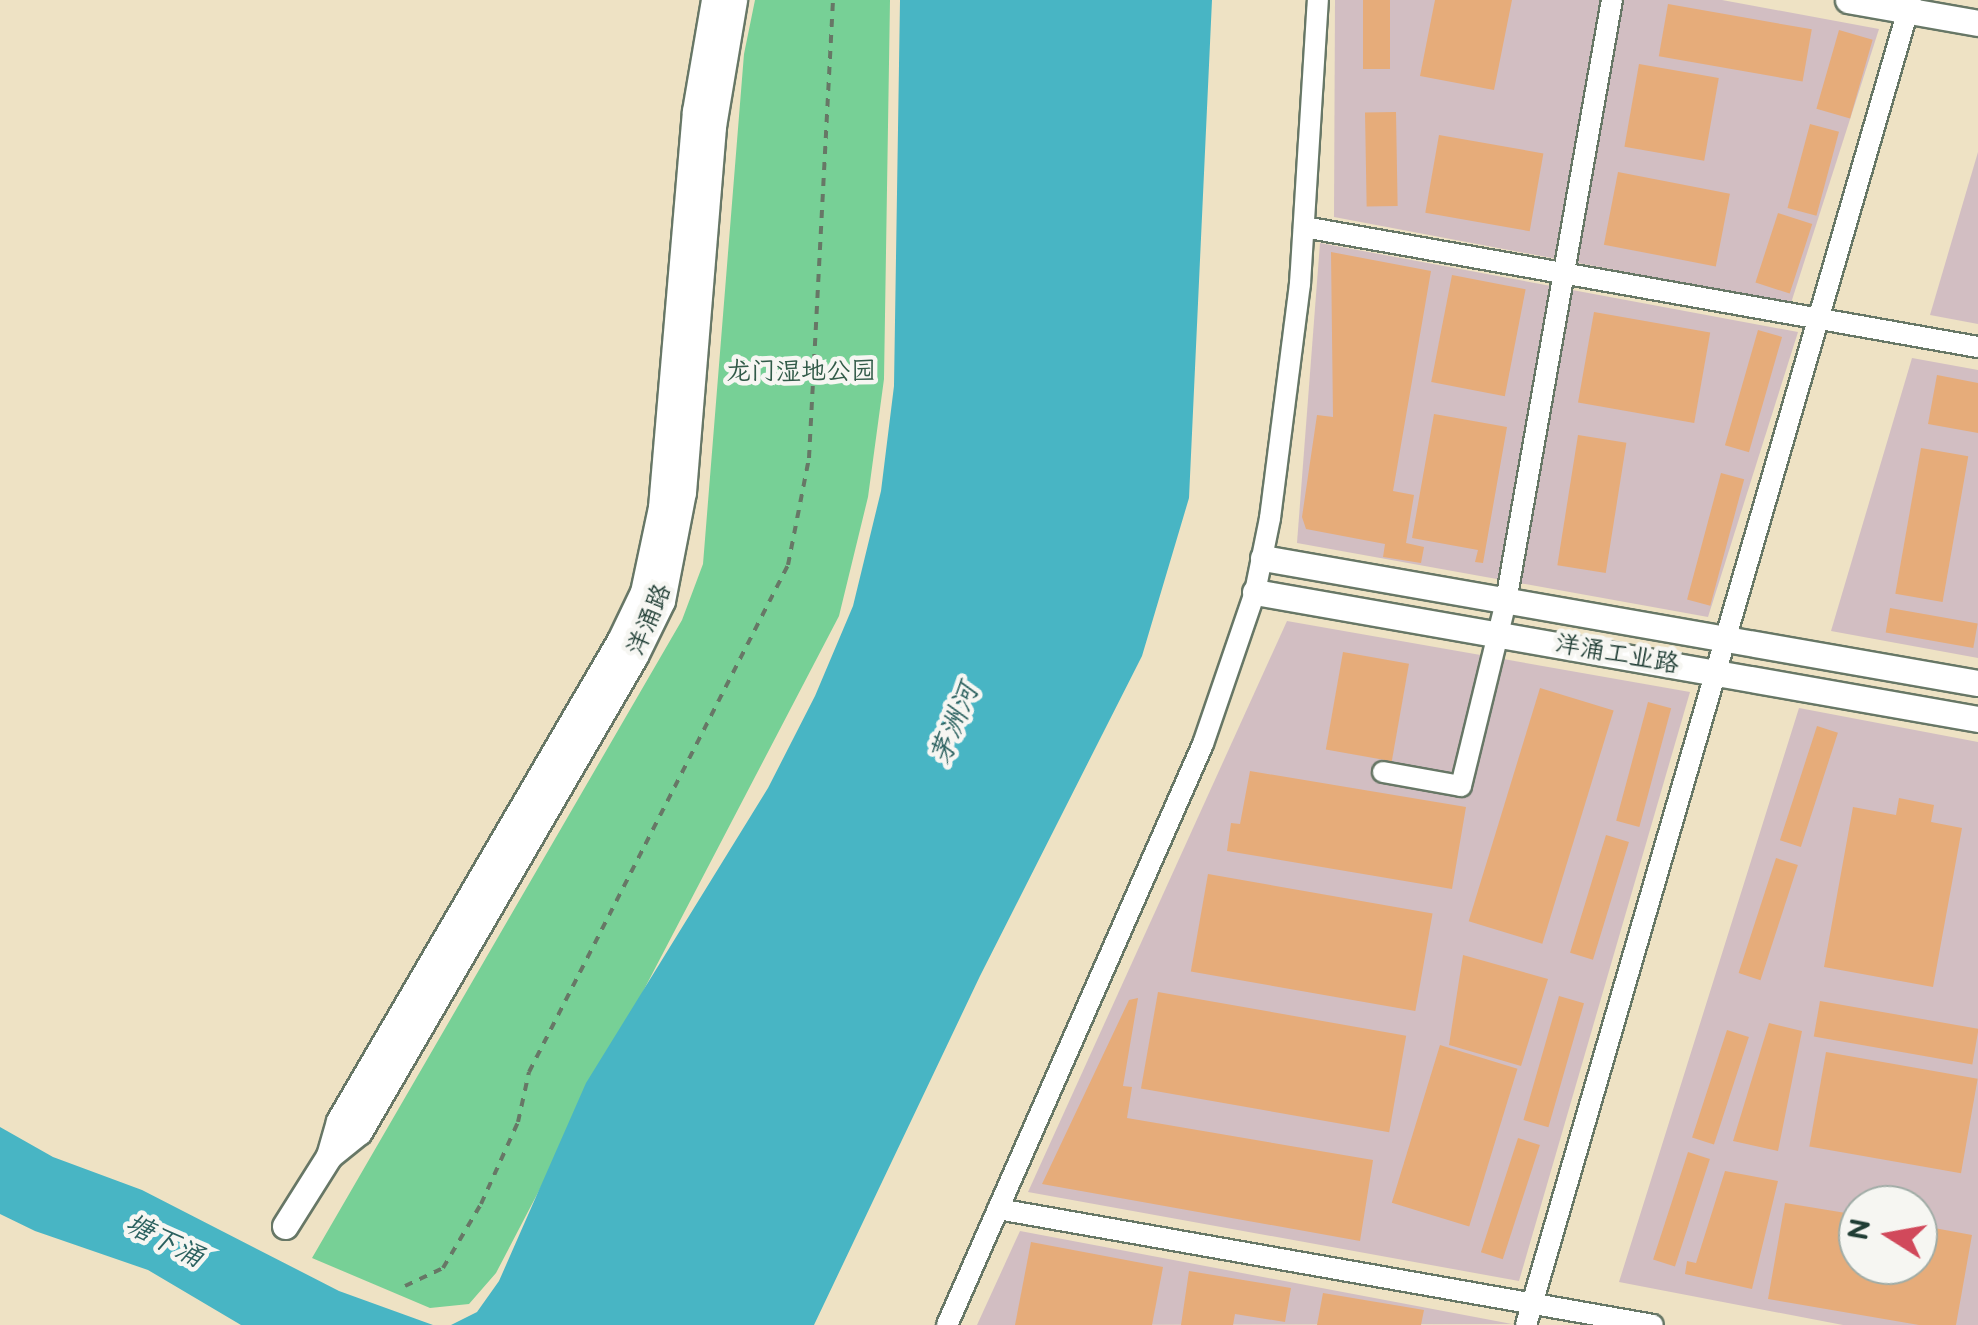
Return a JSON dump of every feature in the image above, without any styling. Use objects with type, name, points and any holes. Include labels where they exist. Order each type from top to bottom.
[{"type":"street","name":"洋涌路","points":[[285,1226],[329,1156],[340,1121],[620,640],[643,592],[661,507],[695,111],[714,0]]},
{"type":"street","name":"洋涌路","points":[[329,1156],[359,1132],[636,656],[662,601],[683,492],[713,126],[734,0]]},
{"type":"street","points":[[947,1325],[1203,744],[1255,592],[1287,400],[1304,226],[1318,0]]},
{"type":"street","points":[[1383,772],[1461,786],[1506,600],[1612,0]]},
{"type":"street","points":[[1848,0],[1910,5],[1978,23]]},
{"type":"street","points":[[1526,1325],[1910,5]]},
{"type":"street","points":[[1304,226],[1978,347]]},
{"type":"street","name":"洋涌工业路","points":[[1263,558],[1978,684]]},
{"type":"street","name":"洋涌工业路","points":[[1255,592],[1978,718]]},
{"type":"street","points":[[998,1209],[1653,1325]]},
{"type":"path","points":[[405,1286],[443,1268],[481,1204],[518,1122],[529,1072],[788,565],[809,458],[832,0]]},
{"type":"shaded area","points":[[1335,0],[1722,0],[1879,29],[1791,303],[1334,217]]},
{"type":"shaded area","points":[[1978,152],[1978,324],[1930,315]]},
{"type":"shaded area","points":[[1320,243],[1798,332],[1708,617],[1297,543]]},
{"type":"shaded area","points":[[1912,358],[1978,370],[1978,658],[1831,631]]},
{"type":"shaded area","points":[[1287,621],[1690,692],[1519,1281],[1028,1192]]},
{"type":"shaded area","points":[[1799,708],[1978,742],[1978,1325],[1843,1325],[1619,1282]]},
{"type":"shaded area","points":[[1020,1231],[1512,1324],[977,1325]]},
{"type":"green space","name":"龙门湿地公园","points":[[755,0],[890,0],[884,379],[868,497],[839,616],[496,1273],[469,1304],[430,1308],[312,1258],[682,620],[703,564],[744,54]]},
{"type":"water","name":"茅洲河","points":[[900,0],[1212,0],[1189,498],[1142,656],[980,976],[814,1325],[451,1325],[477,1312],[499,1281],[586,1083],[768,788],[815,696],[853,606],[881,491],[894,386]]},
{"type":"water","name":"塘下涌","points":[[0,1127],[53,1157],[142,1190],[339,1291],[433,1325],[241,1325],[148,1270],[35,1231],[0,1214]]},
{"type":"building","points":[[1363,0],[1390,0],[1390,69],[1363,69]]},
{"type":"building","points":[[1435,0],[1512,0],[1494,90],[1420,76]]},
{"type":"building","points":[[1668,4],[1812,29],[1803,82],[1659,56]]},
{"type":"building","points":[[1839,30],[1873,40],[1850,118],[1816,109]]},
{"type":"building","points":[[1639,64],[1719,78],[1704,161],[1624,147]]},
{"type":"building","points":[[1396,112],[1398,206],[1367,207],[1365,113]]},
{"type":"building","points":[[1810,124],[1839,132],[1816,216],[1787,208]]},
{"type":"building","points":[[1439,135],[1543,153],[1530,231],[1425,213]]},
{"type":"building","points":[[1618,172],[1730,194],[1716,266],[1604,245]]},
{"type":"building","points":[[1778,213],[1812,224],[1790,294],[1755,282]]},
{"type":"building","points":[[1331,252],[1431,271],[1393,491],[1414,495],[1406,543],[1424,547],[1421,563],[1383,557],[1385,544],[1306,529],[1302,517],[1317,415],[1333,417]]},
{"type":"building","points":[[1452,275],[1526,289],[1505,396],[1431,382]]},
{"type":"building","points":[[1594,312],[1710,332],[1694,423],[1578,403]]},
{"type":"building","points":[[1758,330],[1782,337],[1749,452],[1725,445]]},
{"type":"building","points":[[1937,375],[1978,383],[1978,433],[1928,424]]},
{"type":"building","points":[[1434,414],[1507,427],[1483,563],[1475,562],[1478,550],[1412,538]]},
{"type":"building","points":[[1578,435],[1626,443],[1606,573],[1557,565]]},
{"type":"building","points":[[1921,448],[1968,456],[1943,602],[1895,594]]},
{"type":"building","points":[[1721,473],[1744,479],[1710,606],[1687,600]]},
{"type":"building","points":[[1890,608],[1978,623],[1973,648],[1886,633]]},
{"type":"building","points":[[1343,652],[1409,664],[1392,761],[1326,749]]},
{"type":"building","points":[[1540,688],[1614,711],[1542,944],[1469,921]]},
{"type":"building","points":[[1648,702],[1671,708],[1639,827],[1616,821]]},
{"type":"building","points":[[1817,726],[1838,733],[1801,847],[1780,840]]},
{"type":"building","points":[[1250,771],[1466,807],[1452,889],[1227,851],[1231,823],[1240,824]]},
{"type":"building","points":[[1899,798],[1934,805],[1931,822],[1962,828],[1933,987],[1824,967],[1853,807],[1896,815]]},
{"type":"building","points":[[1606,835],[1629,842],[1593,960],[1570,953]]},
{"type":"building","points":[[1776,858],[1798,865],[1760,980],[1739,973]]},
{"type":"building","points":[[1208,874],[1433,914],[1415,1011],[1191,971]]},
{"type":"building","points":[[1463,955],[1548,979],[1521,1066],[1449,1045]]},
{"type":"building","points":[[1158,992],[1406,1036],[1389,1132],[1141,1089]]},
{"type":"building","points":[[1559,996],[1584,1003],[1548,1127],[1523,1120]]},
{"type":"building","points":[[1138,998],[1123,1086],[1132,1087],[1127,1118],[1373,1160],[1360,1241],[1042,1184],[1129,1000]]},
{"type":"building","points":[[1820,1001],[1978,1029],[1972,1064],[1814,1036]]},
{"type":"building","points":[[1769,1023],[1802,1031],[1778,1151],[1733,1141]]},
{"type":"building","points":[[1727,1030],[1749,1037],[1714,1145],[1692,1137]]},
{"type":"building","points":[[1440,1045],[1517,1069],[1469,1226],[1392,1203]]},
{"type":"building","points":[[1826,1052],[1978,1079],[1961,1173],[1809,1147]]},
{"type":"building","points":[[1518,1138],[1540,1145],[1503,1259],[1481,1252]]},
{"type":"building","points":[[1688,1152],[1710,1159],[1675,1267],[1653,1259]]},
{"type":"building","points":[[1725,1171],[1778,1181],[1752,1289],[1685,1274],[1687,1261],[1696,1263]]},
{"type":"building","points":[[1785,1203],[1838,1212],[1838,1285],[1938,1285],[1938,1229],[1972,1235],[1956,1325],[1919,1325],[1768,1299]]},
{"type":"building","points":[[1031,1242],[1163,1267],[1152,1325],[1015,1325]]},
{"type":"building","points":[[1189,1271],[1291,1288],[1285,1322],[1235,1314],[1233,1325],[1181,1325]]},
{"type":"building","points":[[1323,1293],[1424,1310],[1421,1325],[1317,1325]]}]
